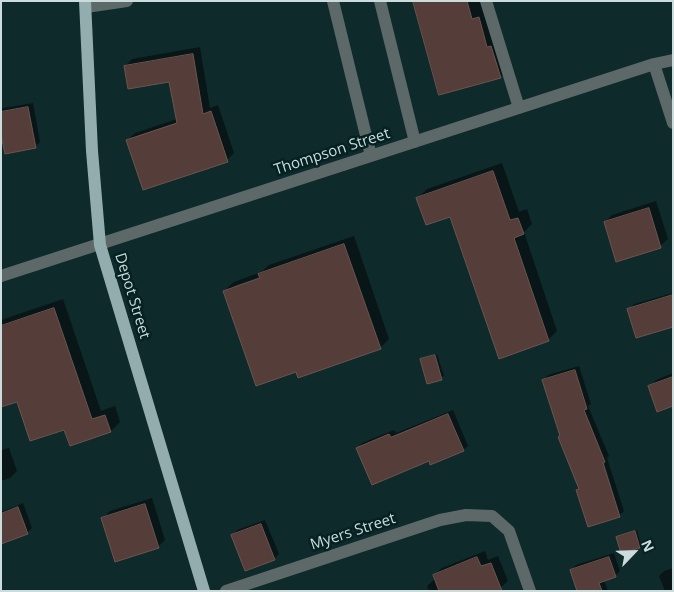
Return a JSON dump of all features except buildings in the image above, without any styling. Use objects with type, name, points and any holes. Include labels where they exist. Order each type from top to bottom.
[{"type":"main road","name":"Depot Street","points":[[86,4],[92,151],[100,245],[204,591]]},
{"type":"street","points":[[86,4],[126,1]]},
{"type":"street","points":[[333,1],[372,156]]},
{"type":"street","points":[[380,1],[415,142]]},
{"type":"street","points":[[486,1],[519,108]]},
{"type":"street","name":"Thompson Street","points":[[1,276],[654,64],[673,60]]},
{"type":"street","points":[[654,64],[673,123]]},
{"type":"street","name":"Myers Street","points":[[226,591],[440,520],[466,515],[492,516],[509,531],[530,591]]}]
